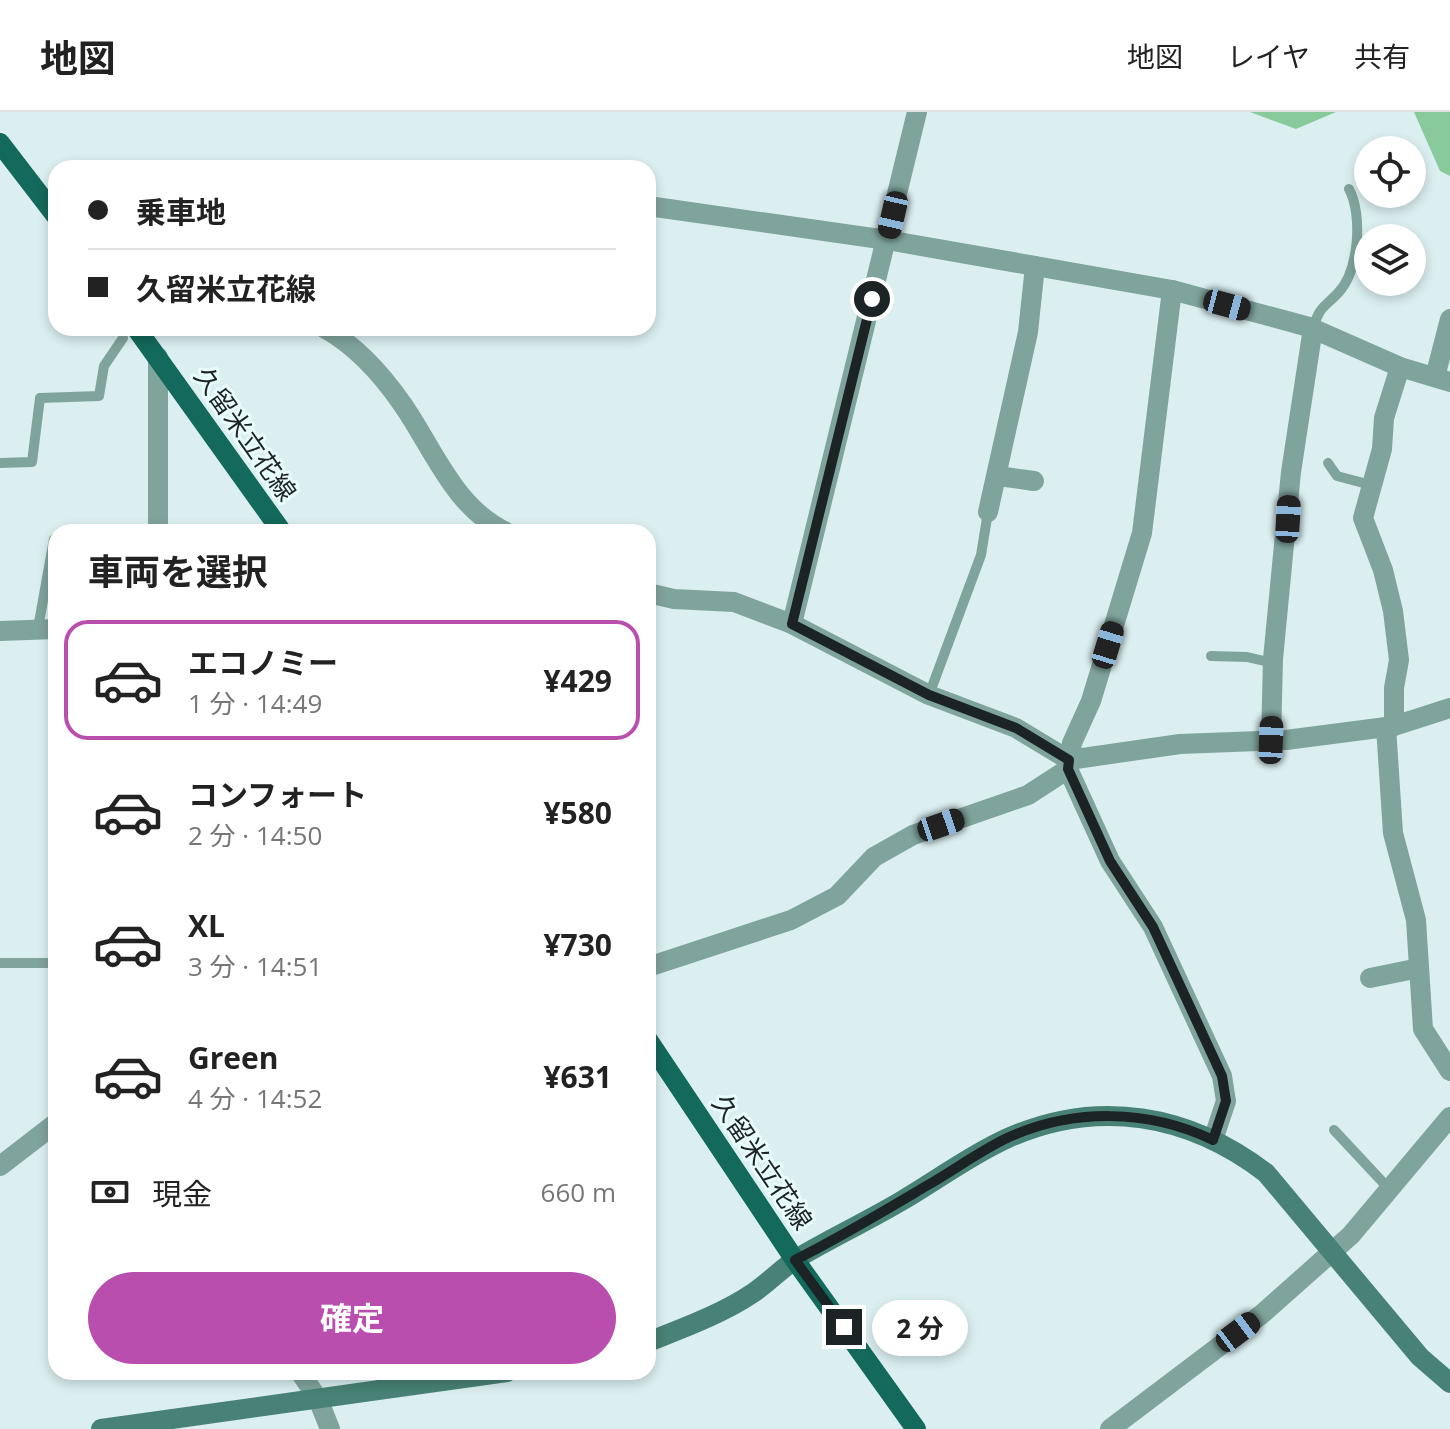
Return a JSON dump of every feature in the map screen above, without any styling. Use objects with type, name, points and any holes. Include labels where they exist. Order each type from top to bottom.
[{"type":"main road","points":[[0,143],[48,202]]},
{"type":"main road","name":"久留米立花線","points":[[134,336],[158,357],[276,524]]},
{"type":"main road","name":"久留米立花線","points":[[656,1052],[795,1260],[916,1429]]},
{"type":"street","points":[[792,624],[917,112]]},
{"type":"street","points":[[656,207],[887,240],[1172,290],[1313,328],[1400,367],[1442,380],[1450,319]]},
{"type":"street","points":[[988,512],[1028,332],[1035,266]]},
{"type":"street","points":[[1068,764],[1072,743],[1091,701],[1142,533],[1172,290]]},
{"type":"street","points":[[1271,740],[1273,663],[1291,472],[1313,328]]},
{"type":"street","points":[[334,336],[377,372],[404,407],[434,461],[483,521],[489,524]]},
{"type":"street","points":[[158,357],[158,524]]},
{"type":"street","points":[[1400,367],[1384,418],[1382,449],[1363,518],[1383,570],[1393,611],[1399,660],[1390,726],[1393,833],[1416,920],[1423,1029],[1450,1071]]},
{"type":"street","points":[[998,476],[1034,481]]},
{"type":"street","points":[[656,595],[674,599],[734,602],[792,624],[929,695],[1016,728],[1068,764],[1110,861],[1153,927],[1222,1076],[1226,1101],[1213,1140]]},
{"type":"street","points":[[0,631],[47,628]]},
{"type":"street","points":[[656,964],[791,920],[837,896],[874,857],[913,835],[1028,795],[1068,764],[1180,744],[1271,740],[1390,726],[1450,708]]},
{"type":"street","points":[[1370,978],[1419,968]]},
{"type":"street","points":[[656,1338],[751,1294],[795,1260],[849,1233],[1005,1139],[1038,1126],[1074,1118],[1120,1115],[1180,1124],[1239,1153],[1266,1173],[1420,1357],[1450,1383]]},
{"type":"street","points":[[1110,1429],[1262,1314],[1333,1252],[1390,1190],[1450,1117]]},
{"type":"street","points":[[0,1166],[48,1129]]},
{"type":"street","points":[[305,1380],[318,1399],[330,1429]]},
{"type":"street","points":[[101,1429],[451,1380]]},
{"type":"lane","points":[[1313,328],[1319,308],[1340,292],[1355,251],[1357,204],[1349,189]]},
{"type":"lane","points":[[0,463],[32,462],[40,398],[99,396],[104,366],[128,336]]},
{"type":"lane","points":[[1328,463],[1337,476],[1371,485]]},
{"type":"lane","points":[[929,695],[977,570],[988,512]]},
{"type":"lane","points":[[1211,656],[1247,657],[1273,663]]},
{"type":"lane","points":[[0,963],[48,963]]},
{"type":"lane","points":[[1334,1130],[1390,1190]]},
{"type":"green space","points":[[1250,112],[1336,112],[1296,129]]},
{"type":"green space","points":[[1414,112],[1450,112],[1450,176],[1440,171]]},
{"type":"route","points":[[844,1327],[795,1260],[849,1233],[1005,1139],[1038,1126],[1074,1118],[1120,1115],[1180,1124],[1213,1140],[1226,1101],[1222,1076],[1153,927],[1110,861],[1068,769],[1069,760],[1016,728],[929,695],[792,624],[872,299]]}]
